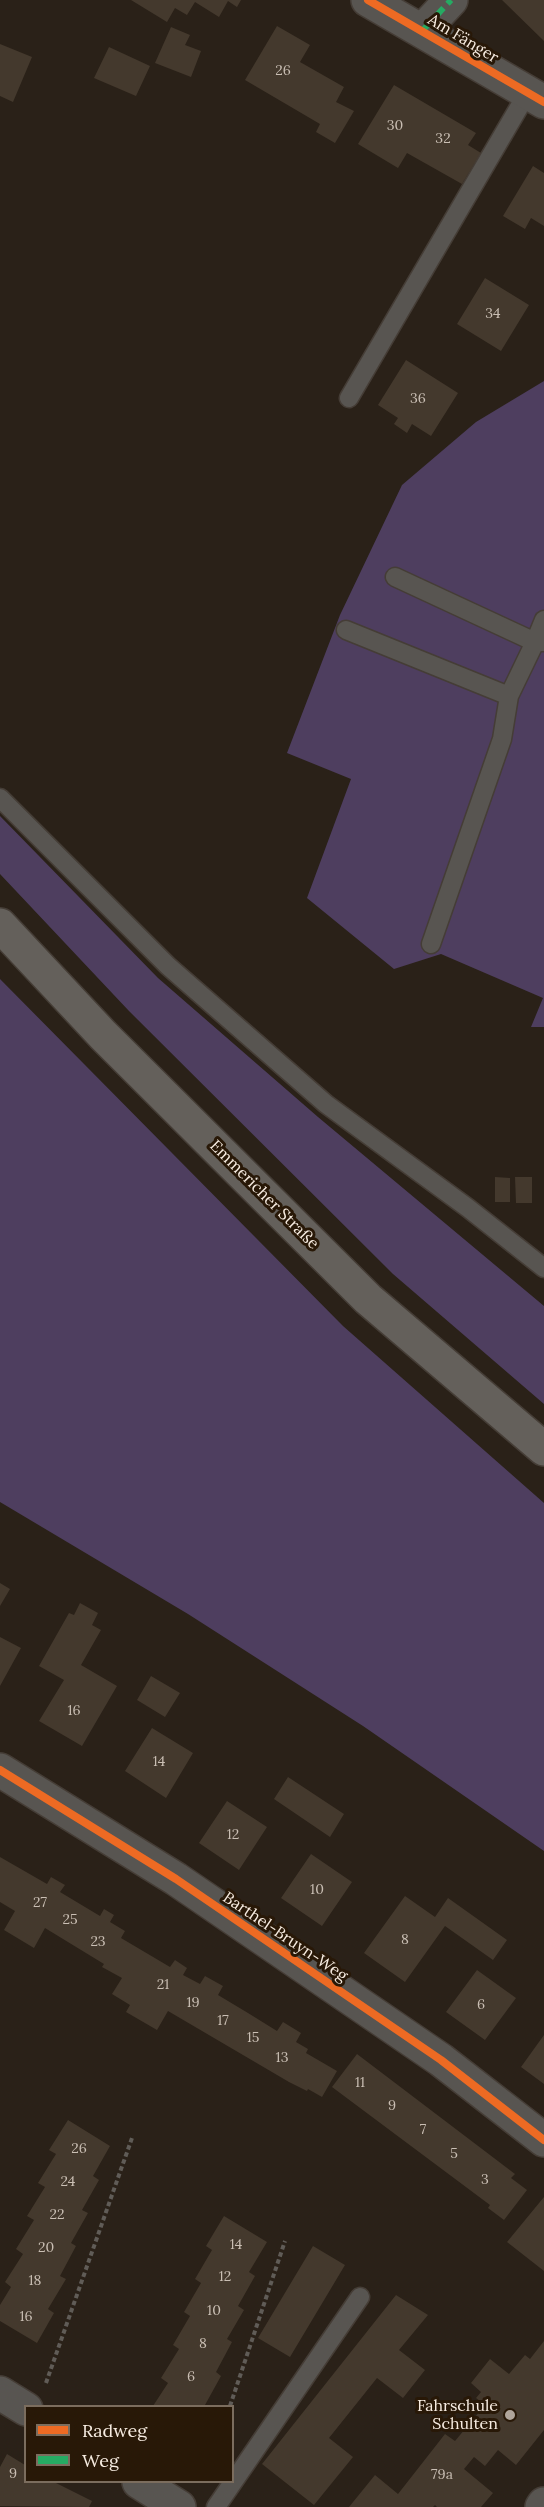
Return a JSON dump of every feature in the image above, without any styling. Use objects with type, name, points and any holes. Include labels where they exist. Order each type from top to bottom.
[{"type":"main road","name":"Emmericher Straße","points":[[0,925],[103,1035],[368,1299],[544,1449]]},
{"type":"street","name":"Am Fänger","points":[[368,0],[536,97]]},
{"type":"street","name":"Am Fänger","points":[[423,30],[451,0]]},
{"type":"street","name":"Barthel-Bruyn-Weg","points":[[0,1770],[176,1879],[441,2060],[544,2140]]},
{"type":"street","points":[[0,2393],[24,2408]]},
{"type":"street","points":[[142,2483],[179,2507]]},
{"type":"lane","name":"Am Fänger","points":[[349,398],[536,97]]},
{"type":"lane","points":[[395,578],[539,642]]},
{"type":"lane","points":[[431,944],[502,739],[508,696],[539,642],[544,620]]},
{"type":"lane","points":[[346,630],[508,696]]},
{"type":"lane","points":[[0,798],[168,966],[326,1104],[461,1203],[544,1268]]},
{"type":"lane","points":[[234,2481],[360,2297]]},
{"type":"lane","points":[[216,2507],[232,2483]]},
{"type":"path","points":[[46,2384],[132,2138]]},
{"type":"path","points":[[230,2405],[285,2241]]},
{"type":"shaded area","points":[[544,381],[544,1027],[531,1027],[543,998],[441,954],[394,969],[307,898],[351,779],[287,753],[340,615],[402,485],[476,422]]},
{"type":"shaded area","points":[[0,816],[158,978],[318,1117],[544,1306],[544,1404],[393,1274],[129,1011],[0,874]]},
{"type":"shaded area","points":[[0,979],[343,1326],[544,1503],[544,1851],[363,1726],[188,1614],[0,1502]]},
{"type":"building","points":[[131,0],[241,0],[237,7],[228,1],[219,17],[195,2],[187,15],[175,8],[167,22]]},
{"type":"building","points":[[502,0],[544,0],[544,41]]},
{"type":"building","points":[[277,26],[310,45],[300,62],[344,87],[336,102],[354,111],[335,143],[316,132],[320,124],[245,80]]},
{"type":"building","points":[[171,27],[190,35],[185,45],[201,51],[191,77],[155,63]]},
{"type":"building","points":[[0,44],[32,57],[13,102],[0,96]]},
{"type":"building","points":[[109,47],[150,66],[136,96],[94,78]]},
{"type":"building","points":[[394,85],[476,133],[468,145],[481,153],[462,184],[407,153],[398,168],[358,144]]},
{"type":"building","points":[[533,166],[544,173],[544,226],[531,218],[525,229],[503,216]]},
{"type":"building","points":[[485,278],[529,305],[501,351],[457,324]]},
{"type":"building","points":[[406,360],[458,393],[431,436],[412,424],[407,433],[394,424],[398,418],[378,405]]},
{"type":"building","points":[[495,1177],[510,1178],[510,1202],[495,1202]]},
{"type":"building","points":[[515,1177],[532,1177],[532,1203],[516,1203]]},
{"type":"building","points":[[0,1583],[10,1589],[0,1606]]},
{"type":"building","points":[[80,1603],[98,1613],[92,1625],[101,1630],[81,1665],[117,1686],[82,1746],[39,1721],[64,1680],[39,1666],[69,1613],[74,1615]]},
{"type":"building","points":[[0,1637],[21,1648],[0,1686]]},
{"type":"building","points":[[151,1676],[180,1693],[165,1717],[137,1700]]},
{"type":"building","points":[[152,1728],[193,1753],[166,1798],[125,1771]]},
{"type":"building","points":[[288,1777],[344,1814],[330,1837],[274,1799]]},
{"type":"building","points":[[227,1801],[267,1827],[239,1870],[199,1843]]},
{"type":"building","points":[[311,1854],[352,1882],[322,1926],[281,1898]]},
{"type":"building","points":[[0,1857],[47,1884],[51,1877],[65,1885],[60,1892],[100,1916],[104,1909],[114,1915],[110,1922],[125,1931],[121,1938],[170,1967],[175,1960],[187,1968],[183,1975],[200,1984],[205,1976],[223,1986],[218,1995],[277,2031],[283,2022],[301,2033],[296,2042],[308,2049],[306,2053],[337,2071],[322,2097],[289,2082],[168,2011],[157,2030],[126,2012],[130,2005],[112,1994],[122,1978],[102,1967],[104,1964],[45,1928],[34,1948],[4,1930],[15,1911],[0,1902]]},
{"type":"building","points":[[405,1896],[435,1917],[448,1898],[507,1940],[493,1960],[445,1926],[405,1982],[364,1953]]},
{"type":"building","points":[[477,1970],[516,1998],[485,2040],[446,2012]]},
{"type":"building","points":[[544,2035],[544,2084],[521,2067]]},
{"type":"building","points":[[357,2054],[515,2174],[511,2178],[527,2190],[504,2220],[488,2208],[490,2205],[332,2087]]},
{"type":"building","points":[[68,2120],[110,2146],[93,2176],[99,2180],[82,2210],[88,2213],[71,2243],[76,2246],[60,2276],[66,2279],[48,2309],[54,2313],[37,2343],[0,2321],[0,2305],[11,2287],[5,2282],[23,2254],[16,2249],[34,2220],[27,2216],[45,2187],[38,2183],[56,2154],[49,2150]]},
{"type":"building","points":[[544,2197],[544,2271],[507,2242]]},
{"type":"building","points":[[224,2216],[267,2242],[249,2272],[255,2276],[238,2306],[244,2310],[227,2339],[232,2342],[216,2372],[221,2376],[205,2405],[154,2405],[168,2383],[161,2378],[179,2349],[173,2345],[190,2316],[184,2312],[201,2283],[195,2279],[212,2250],[206,2246]]},
{"type":"building","points":[[313,2246],[345,2265],[290,2357],[258,2338]]},
{"type":"building","points":[[396,2295],[428,2315],[399,2350],[425,2370],[403,2398],[377,2378],[329,2438],[353,2457],[314,2505],[262,2464]]},
{"type":"building","points":[[544,2341],[544,2430],[516,2465],[498,2450],[485,2466],[474,2457],[464,2469],[493,2493],[481,2507],[437,2507],[435,2505],[433,2507],[349,2507],[375,2475],[398,2494],[445,2434],[455,2441],[485,2405],[476,2398],[481,2392],[471,2383],[490,2359],[509,2374],[525,2355],[530,2359]]},
{"type":"building","points":[[7,2454],[24,2464],[24,2483],[56,2483],[92,2501],[89,2507],[0,2506],[0,2467]]},
{"type":"marked path","points":[[423,30],[451,0]]},
{"type":"cycle path","points":[[368,0],[544,102]]},
{"type":"cycle path","points":[[0,1770],[176,1879],[441,2060],[544,2140]]},
{"type":"place","name":"Fahrschule Schulten","points":[[510,2415]]}]
